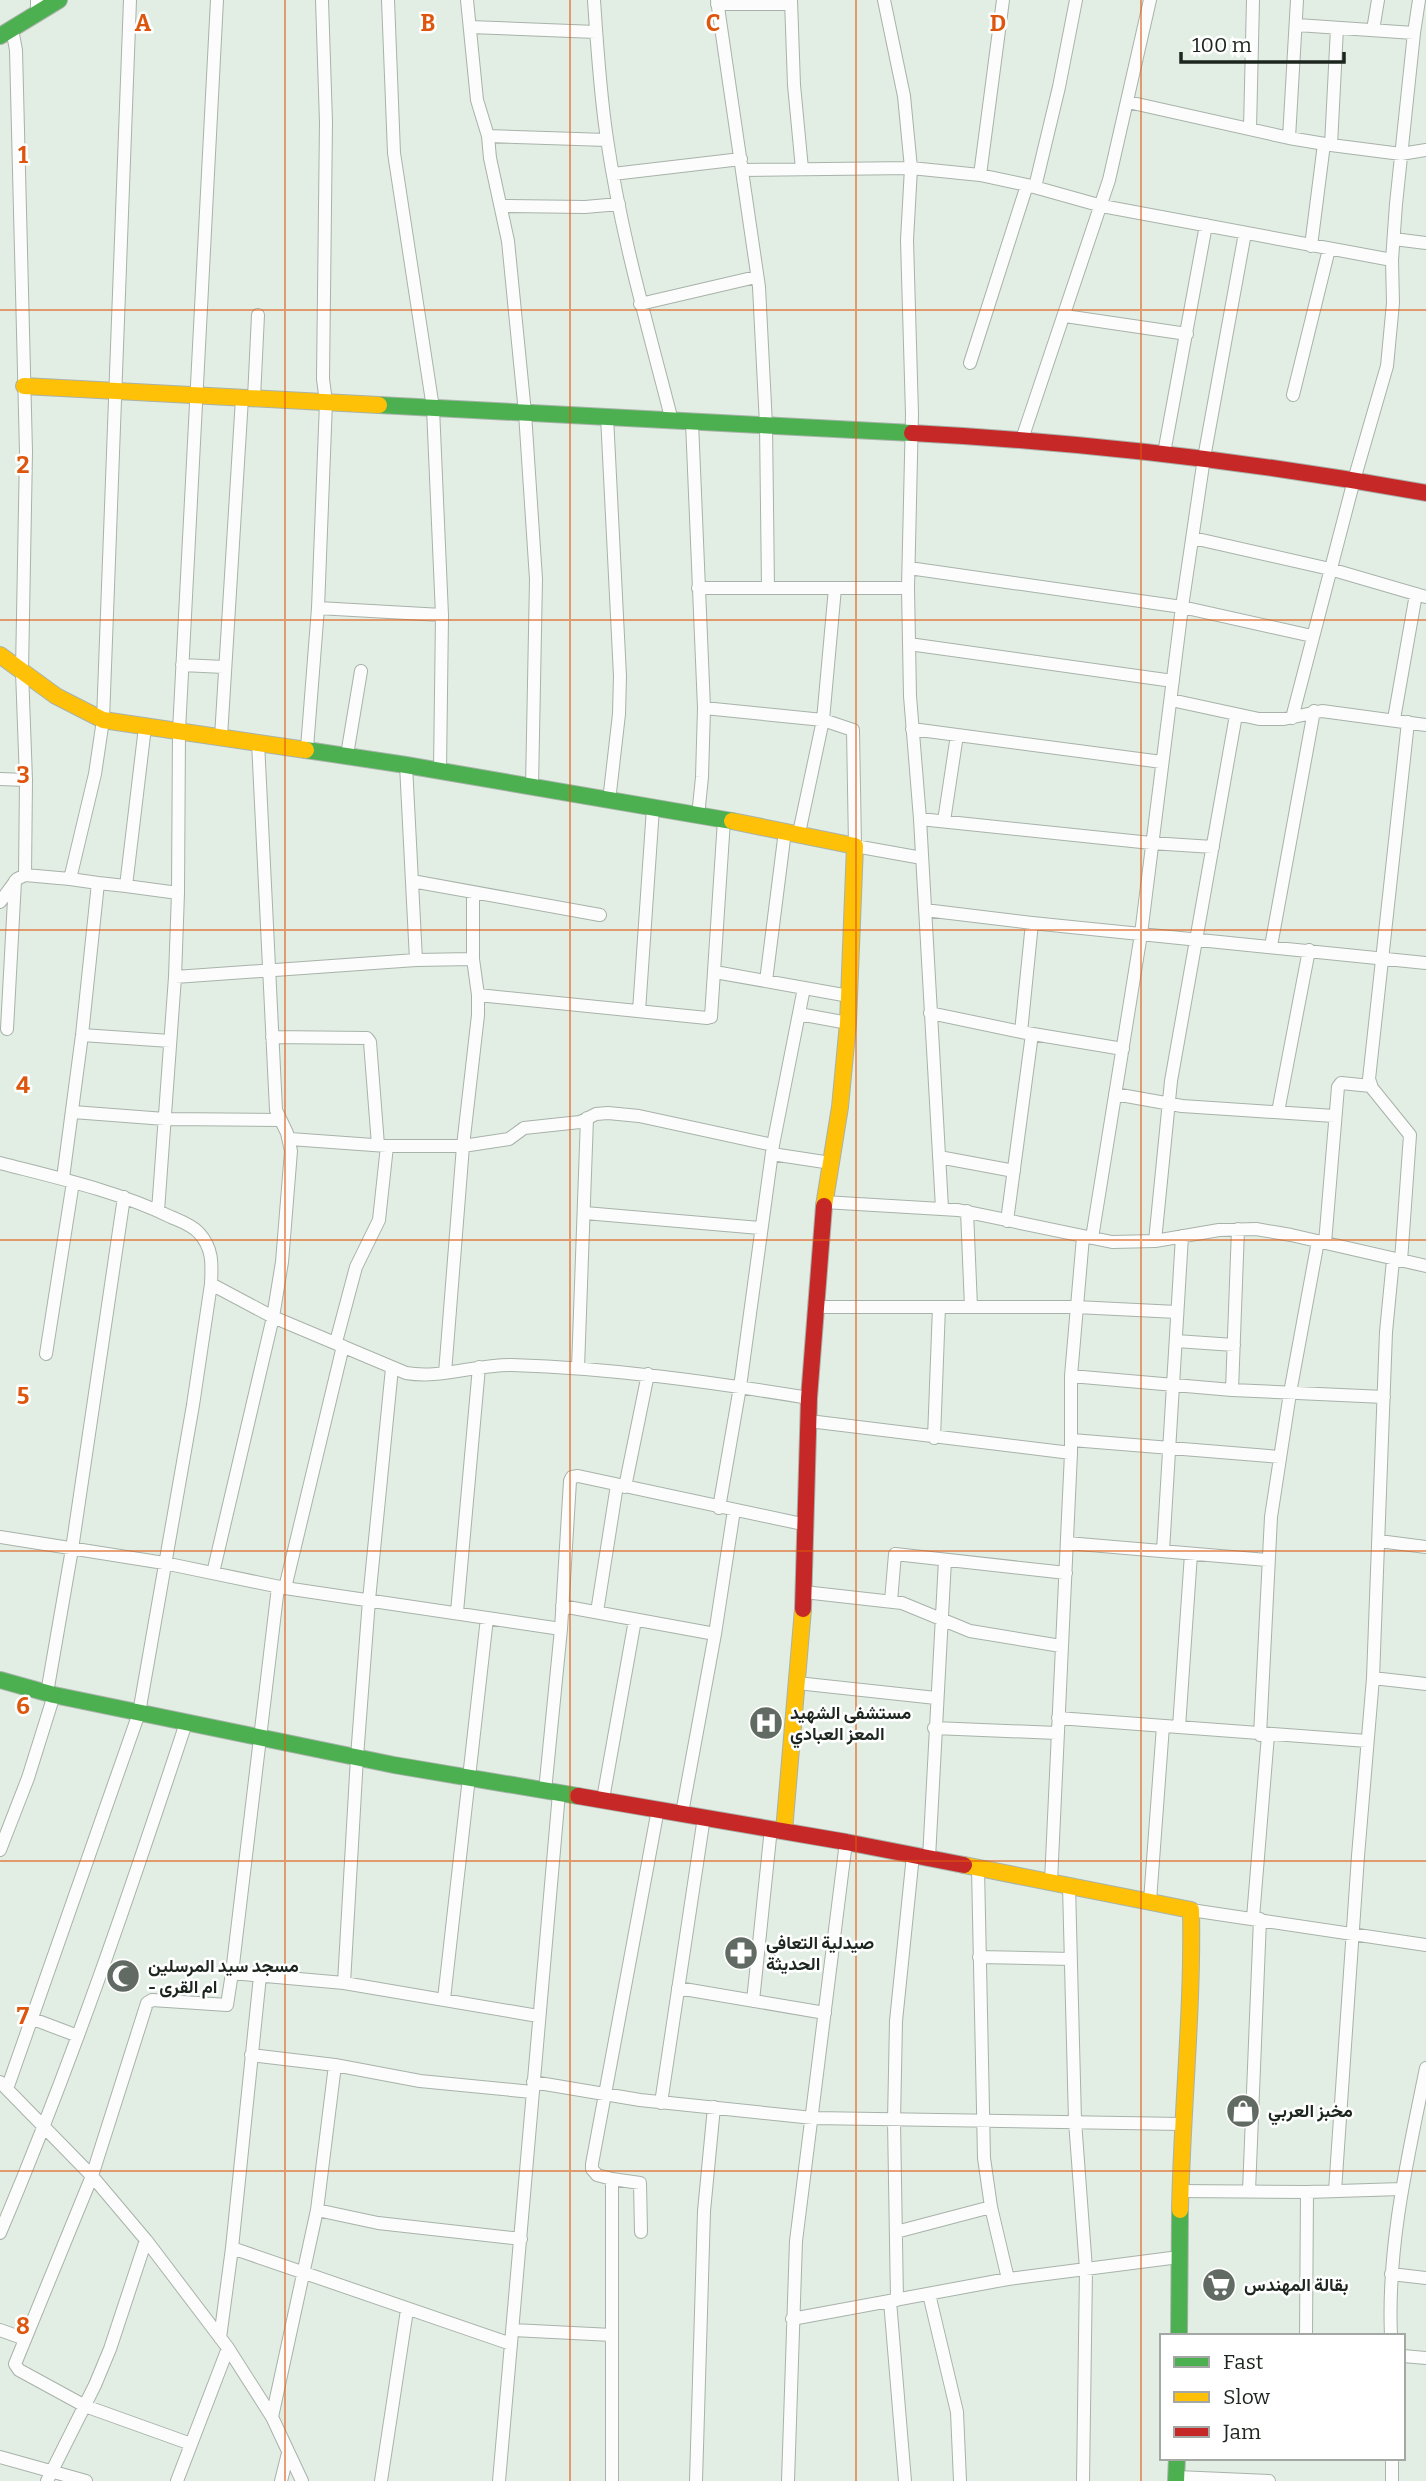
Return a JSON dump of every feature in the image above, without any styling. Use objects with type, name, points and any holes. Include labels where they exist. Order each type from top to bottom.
[{"type":"street","points":[[7,1029],[26,780],[22,671],[26,561],[16,50],[6,32],[37,7],[59,0]]},
{"type":"street","points":[[70,879],[97,766],[103,720],[130,0]]},
{"type":"street","points":[[158,1210],[175,977],[179,731],[217,0]]},
{"type":"street","points":[[307,748],[318,608],[326,402],[323,367],[326,122],[322,0]]},
{"type":"street","points":[[388,0],[394,153],[433,408],[442,615],[440,771]]},
{"type":"street","points":[[467,0],[477,100],[488,136],[490,158],[508,240],[525,413],[536,579],[532,787]]},
{"type":"street","points":[[594,0],[607,140],[619,204],[640,304],[673,421]]},
{"type":"street","points":[[884,0],[904,96],[911,168],[907,240],[912,435],[909,644],[942,1208]]},
{"type":"street","points":[[980,175],[1003,0]]},
{"type":"street","points":[[970,363],[1031,186],[1059,87],[1076,0]]},
{"type":"street","points":[[1023,439],[1102,206],[1150,0]]},
{"type":"street","points":[[1250,129],[1253,0]]},
{"type":"street","points":[[1289,138],[1297,0]]},
{"type":"street","points":[[1373,30],[1378,0]]},
{"type":"street","points":[[1292,718],[1354,480],[1387,366],[1401,154],[1419,0]]},
{"type":"street","points":[[768,588],[766,425],[759,287],[717,2],[791,2],[794,85],[802,169]]},
{"type":"street","points":[[1297,25],[1414,33]]},
{"type":"street","points":[[470,27],[596,32]]},
{"type":"street","points":[[1311,246],[1327,145],[1337,28]]},
{"type":"street","points":[[1128,102],[1327,145],[1401,154],[1426,150]]},
{"type":"street","points":[[488,136],[607,140]]},
{"type":"street","points":[[614,174],[742,164],[802,169],[911,168],[980,175],[1102,206],[1392,260]]},
{"type":"street","points":[[501,206],[585,207],[619,204]]},
{"type":"street","points":[[1164,453],[1206,225]]},
{"type":"street","points":[[1051,1882],[1076,1307],[1123,1049],[1141,934],[1182,607],[1204,458],[1245,233]]},
{"type":"street","points":[[1394,239],[1426,243]]},
{"type":"street","points":[[1293,395],[1329,249]]},
{"type":"street","points":[[640,304],[756,277]]},
{"type":"street","points":[[221,737],[224,667],[258,315]]},
{"type":"street","points":[[1065,316],[1187,334]]},
{"type":"street","points":[[24,386],[1023,439],[1204,458],[1426,493]]},
{"type":"street","points":[[607,416],[620,696],[609,802]]},
{"type":"street","points":[[692,422],[704,708],[698,816]]},
{"type":"street","points":[[1193,538],[1330,569],[1421,595],[1394,719]]},
{"type":"street","points":[[909,568],[1182,607],[1312,636]]},
{"type":"street","points":[[698,588],[908,588]]},
{"type":"street","points":[[766,981],[792,832],[822,720],[835,588]]},
{"type":"street","points":[[318,608],[442,615]]},
{"type":"street","points":[[909,644],[1173,681]]},
{"type":"street","points":[[0,655],[65,701],[103,720],[307,748],[792,832],[922,858]]},
{"type":"street","points":[[182,665],[224,667]]},
{"type":"street","points":[[347,755],[361,671]]},
{"type":"street","points":[[1171,700],[1236,715],[1276,720],[1314,711],[1426,725]]},
{"type":"street","points":[[704,708],[822,720],[849,728],[855,735],[855,846],[848,1023],[840,1107],[824,1202],[814,1307],[804,1592],[797,1683],[753,2001]]},
{"type":"street","points":[[1271,947],[1314,711]]},
{"type":"street","points":[[1154,1241],[1168,1104],[1236,715]]},
{"type":"street","points":[[1335,2191],[1352,1933],[1373,1678],[1386,1332],[1397,1260],[1410,1135],[1371,1086],[1369,1079],[1408,722]]},
{"type":"street","points":[[126,886],[145,727]]},
{"type":"street","points":[[912,729],[1162,762]]},
{"type":"street","points":[[944,821],[957,735]]},
{"type":"street","points":[[214,1573],[273,1317],[285,1243],[291,1168],[290,1139],[276,1110],[258,742]]},
{"type":"street","points":[[405,765],[416,960]]},
{"type":"street","points":[[0,779],[26,780]]},
{"type":"street","points":[[639,1011],[653,808]]},
{"type":"street","points":[[920,819],[1213,847]]},
{"type":"street","points":[[478,995],[711,1017],[724,820]]},
{"type":"street","points":[[20,878],[70,879],[178,893]]},
{"type":"street","points":[[0,902],[20,878]]},
{"type":"street","points":[[412,881],[600,915]]},
{"type":"street","points":[[46,1354],[68,1180],[99,883]]},
{"type":"street","points":[[445,1373],[463,1146],[478,1015],[473,959],[473,893]]},
{"type":"street","points":[[925,910],[1426,963]]},
{"type":"street","points":[[1007,1221],[1026,1033],[1032,923]]},
{"type":"street","points":[[1278,1112],[1310,950]]},
{"type":"street","points":[[175,977],[416,960],[473,959]]},
{"type":"street","points":[[715,972],[849,996]]},
{"type":"street","points":[[719,1508],[740,1387],[772,1149],[804,988]]},
{"type":"street","points":[[930,1013],[1123,1049]]},
{"type":"street","points":[[799,1014],[848,1023]]},
{"type":"street","points":[[82,1035],[170,1041]]},
{"type":"street","points":[[191,2444],[85,2406],[16,2367],[16,2360],[92,2176],[147,2003],[152,2000],[227,2005],[259,1737],[281,1587],[356,1267],[379,1220],[382,1145],[370,1042],[367,1038],[272,1037]]},
{"type":"street","points":[[1249,2191],[1267,1560],[1271,1517],[1290,1393],[1322,1242],[1339,1085],[1371,1086]]},
{"type":"street","points":[[1115,1094],[1168,1104],[1334,1116]]},
{"type":"street","points":[[73,1112],[165,1119],[280,1120]]},
{"type":"street","points":[[290,1139],[382,1145],[463,1146],[509,1139],[527,1128],[580,1122],[596,1114],[608,1113],[639,1116],[831,1163]]},
{"type":"street","points":[[578,1368],[587,1118]]},
{"type":"street","points":[[939,1157],[1014,1171]]},
{"type":"street","points":[[0,1163],[68,1180],[158,1210],[197,1230],[209,1248],[212,1260],[211,1284],[193,1405],[139,1713],[33,2019],[3,2086],[92,2176],[146,2240],[224,2343],[272,2417],[302,2481]]},
{"type":"street","points":[[0,1850],[28,1778],[50,1694],[124,1198]]},
{"type":"street","points":[[824,1202],[967,1211],[1112,1242],[1154,1241],[1238,1229],[1256,1229],[1426,1266]]},
{"type":"street","points":[[967,1211],[971,1307]]},
{"type":"street","points":[[585,1213],[760,1228]]},
{"type":"street","points":[[1232,1390],[1238,1229]]},
{"type":"street","points":[[1163,1551],[1182,1236]]},
{"type":"street","points":[[211,1284],[273,1317],[392,1368],[416,1374],[508,1365],[578,1368],[648,1374],[809,1398]]},
{"type":"street","points":[[814,1307],[1076,1307],[1177,1312]]},
{"type":"street","points":[[934,1438],[939,1307]]},
{"type":"street","points":[[1176,1341],[1234,1345]]},
{"type":"street","points":[[457,1612],[478,1367]]},
{"type":"street","points":[[344,1983],[369,1600],[392,1368]]},
{"type":"street","points":[[597,1612],[621,1486],[648,1374]]},
{"type":"street","points":[[1071,1376],[1232,1390],[1384,1397]]},
{"type":"street","points":[[809,1421],[934,1438],[1072,1446],[1170,1447],[1280,1457]]},
{"type":"street","points":[[499,2481],[538,2015],[570,1481],[572,1477],[578,1476],[807,1525]]},
{"type":"street","points":[[682,1813],[715,1634],[734,1510]]},
{"type":"street","points":[[0,1536],[164,1563],[281,1587],[561,1629]]},
{"type":"street","points":[[1379,1541],[1426,1547]]},
{"type":"street","points":[[1067,1544],[1267,1560]]},
{"type":"street","points":[[891,1601],[895,1554],[1066,1573]]},
{"type":"street","points":[[1179,1727],[1191,1554]]},
{"type":"street","points":[[905,2481],[893,2300],[896,2232],[896,2021],[921,1856],[934,1728],[945,1560]]},
{"type":"street","points":[[804,1592],[891,1601],[970,1631],[1061,1646]]},
{"type":"street","points":[[562,1606],[715,1634]]},
{"type":"street","points":[[444,1999],[487,1618]]},
{"type":"street","points":[[603,1799],[635,1620]]},
{"type":"street","points":[[1373,1678],[1426,1684]]},
{"type":"street","points":[[0,1680],[50,1694],[186,1723],[469,1779],[704,1816],[1191,1910],[1426,1945]]},
{"type":"street","points":[[797,1683],[936,1698]]},
{"type":"street","points":[[1058,1718],[1367,1741]]},
{"type":"street","points":[[0,2233],[45,2129],[129,1897],[186,1723]]},
{"type":"street","points":[[1150,1901],[1163,1726]]},
{"type":"street","points":[[934,1728],[1057,1733]]},
{"type":"street","points":[[641,2232],[640,2183],[597,2175],[592,2169],[658,1809]]},
{"type":"street","points":[[661,2103],[704,1816]]},
{"type":"street","points":[[788,2481],[796,2241],[846,1842]]},
{"type":"street","points":[[978,1868],[984,2158],[990,2207],[1008,2279]]},
{"type":"street","points":[[1069,1886],[1075,2121],[1086,2269],[1083,2481]]},
{"type":"street","points":[[1179,2334],[1180,2191],[1192,1958],[1191,1910]]},
{"type":"street","points":[[979,1957],[1071,1959]]},
{"type":"street","points":[[232,1973],[344,1983],[538,2015]]},
{"type":"street","points":[[177,2481],[224,2343],[260,1976]]},
{"type":"street","points":[[678,1988],[825,2013]]},
{"type":"street","points":[[33,2019],[78,2036]]},
{"type":"street","points":[[251,2055],[335,2065],[420,2081],[532,2087],[813,2118],[1182,2124]]},
{"type":"street","points":[[272,2417],[317,2210],[335,2065]]},
{"type":"street","points":[[1391,2334],[1391,2274],[1401,2189],[1423,2102],[1426,2068]]},
{"type":"street","points":[[696,2481],[704,2211],[714,2108]]},
{"type":"street","points":[[611,2481],[612,2179]]},
{"type":"street","points":[[1180,2191],[1307,2192],[1401,2189]]},
{"type":"street","points":[[1306,2334],[1307,2192]]},
{"type":"street","points":[[896,2232],[990,2207]]},
{"type":"street","points":[[317,2210],[378,2223],[521,2239]]},
{"type":"street","points":[[49,2477],[110,2349],[146,2240]]},
{"type":"street","points":[[232,2248],[511,2344]]},
{"type":"street","points":[[792,2319],[1008,2279],[1179,2258]]},
{"type":"street","points":[[1391,2274],[1426,2278]]},
{"type":"street","points":[[929,2294],[957,2412],[960,2481]]},
{"type":"street","points":[[381,2481],[407,2310]]},
{"type":"street","points":[[0,2330],[25,2339]]},
{"type":"street","points":[[513,2330],[612,2335]]},
{"type":"street","points":[[1405,2356],[1426,2358]]},
{"type":"street","points":[[281,2481],[288,2453]]},
{"type":"street","points":[[0,2457],[49,2477],[86,2481]]},
{"type":"street","points":[[1177,2460],[1177,2479],[1269,2481]]},
{"type":"street","points":[[1392,2460],[1392,2481]]},
{"type":"traffic: fast","points":[[0,36],[59,0]]},
{"type":"traffic: fast","points":[[379,405],[912,433]]},
{"type":"traffic: fast","points":[[306,750],[732,821]]},
{"type":"traffic: fast","points":[[0,1680],[54,1695],[394,1765],[578,1796]]},
{"type":"traffic: fast","points":[[1179,2334],[1180,2210]]},
{"type":"traffic: fast","points":[[1176,2481],[1177,2460]]},
{"type":"traffic: slow","points":[[24,386],[379,405]]},
{"type":"traffic: slow","points":[[0,655],[56,696],[103,720],[306,750]]},
{"type":"traffic: slow","points":[[732,821],[855,846],[848,1023],[840,1107],[824,1206]]},
{"type":"traffic: slow","points":[[784,1831],[803,1609]]},
{"type":"traffic: slow","points":[[964,1865],[1191,1910],[1180,2210]]},
{"type":"traffic: jam","points":[[912,433],[1170,455],[1426,493]]},
{"type":"traffic: jam","points":[[803,1609],[809,1398],[824,1206]]},
{"type":"traffic: jam","points":[[578,1796],[964,1865]]},
{"type":"place","name":"مستشفى الشهيد المعز العبادي","points":[[766,1723]]},
{"type":"place","name":"صيدلية التعافي الحديثة","points":[[741,1953]]},
{"type":"place","name":"مسجد سيد المرسلين - ام القرى","points":[[123,1976]]},
{"type":"place","name":"مخبز العربي","points":[[1243,2111]]},
{"type":"place","name":"بقالة المهندس","points":[[1219,2285]]}]
